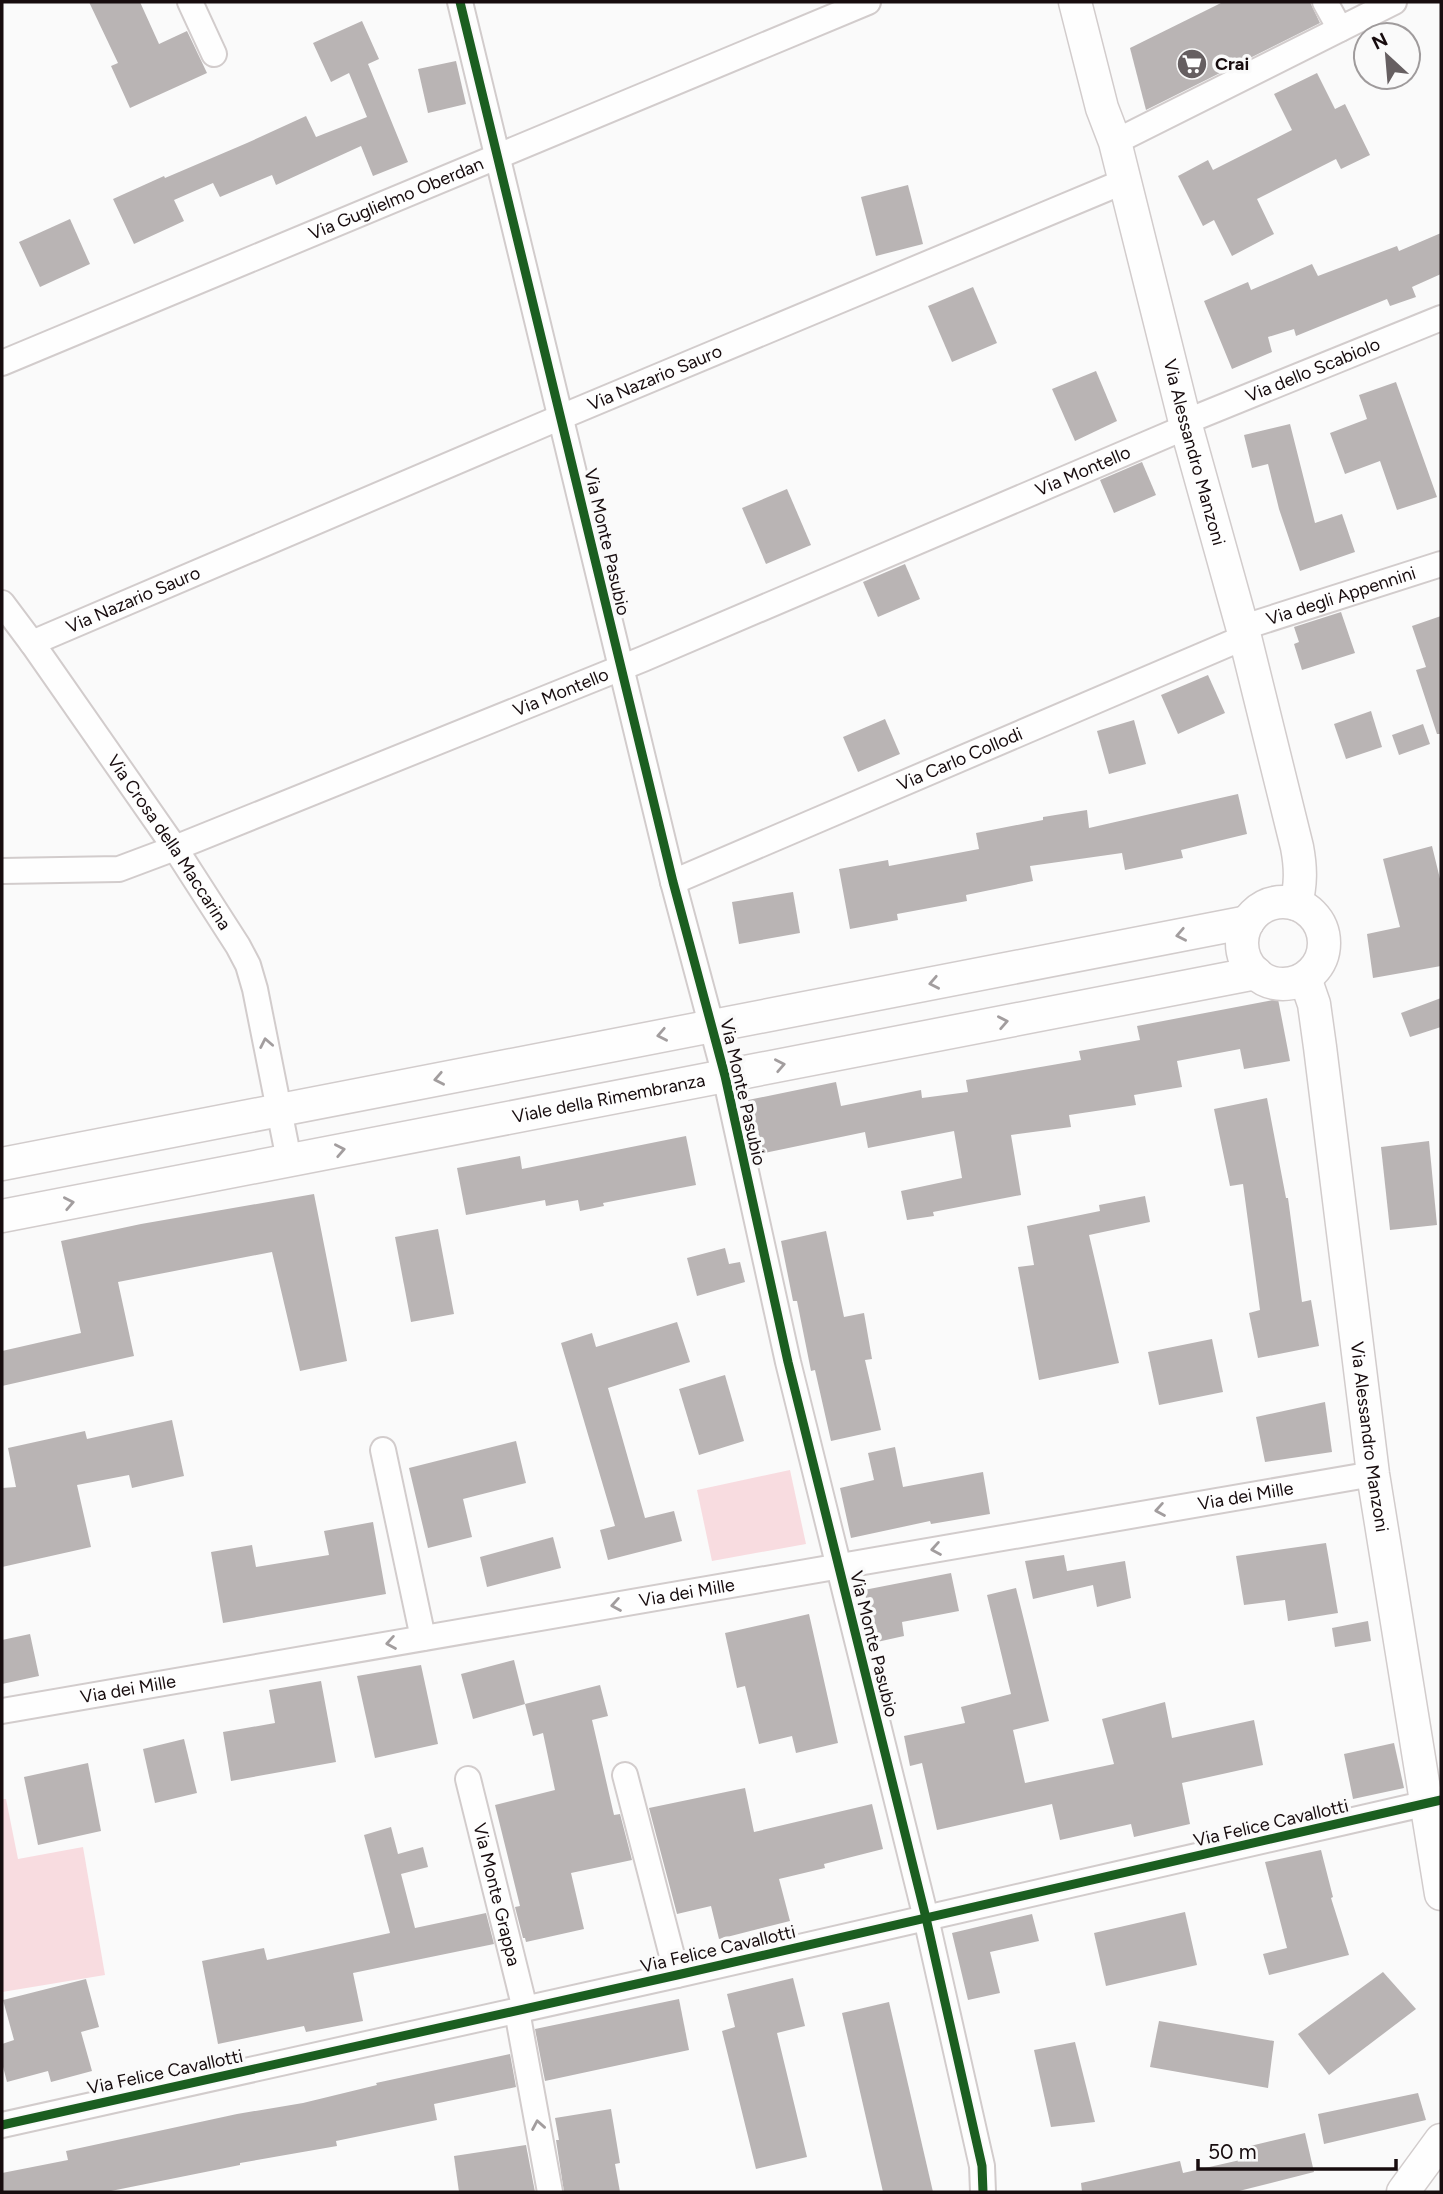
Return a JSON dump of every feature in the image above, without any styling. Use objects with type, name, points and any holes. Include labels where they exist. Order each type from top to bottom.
[{"type":"street","points":[[190,2],[214,54]]},
{"type":"street","name":"Via Monte Pasubio","points":[[460,2],[673,882],[725,1076],[788,1362],[926,1918],[982,2166],[984,2192]]},
{"type":"street","name":"Via Guglielmo Oberdan","points":[[2,363],[868,2]]},
{"type":"street","name":"Via Alessandro Manzoni","points":[[1075,2],[1102,108],[1115,142],[1185,424],[1243,633],[1297,847],[1301,882],[1296,904]]},
{"type":"street","points":[[1325,2],[1340,29]]},
{"type":"street","points":[[1115,142],[1394,2]]},
{"type":"street","name":"Via Nazario Sauro","points":[[32,643],[561,417],[1125,181]]},
{"type":"street","name":"Via dello Scabiolo","points":[[1185,424],[1441,318]]},
{"type":"street","name":"Via Montello","points":[[2,871],[119,869],[176,848],[621,668],[1185,424]]},
{"type":"street","name":"Via degli Appennini","points":[[1243,633],[1441,564]]},
{"type":"street","name":"Via Crosa della Maccarina","points":[[2,603],[176,848],[248,965],[289,1160]]},
{"type":"street","name":"Via Carlo Collodi","points":[[673,882],[1243,633]]},
{"type":"street","points":[[1282,902],[1296,904],[1315,917],[1324,938],[1321,961],[1305,978],[1295,982],[1274,983],[1256,973],[1249,965],[1242,943],[1248,922],[1257,911],[1282,902]]},
{"type":"street","points":[[2,1164],[1248,922]]},
{"type":"street","name":"Viale della Rimembranza","points":[[2,1216],[1256,973]]},
{"type":"street","name":"Via Alessandro Manzoni","points":[[1305,978],[1314,1004],[1320,1047],[1373,1474],[1434,1802],[1441,1894]]},
{"type":"street","points":[[383,1450],[423,1638]]},
{"type":"street","name":"Via dei Mille","points":[[2,1711],[1373,1474]]},
{"type":"street","points":[[625,1774],[677,1975]]},
{"type":"street","name":"Via Monte Grappa","points":[[468,1779],[521,2010],[550,2192]]},
{"type":"street","name":"Via Felice Cavallotti","points":[[2,2125],[677,1975],[1434,1802]]},
{"type":"street","points":[[1404,2192],[1441,2140]]},
{"type":"shaded area","points":[[790,1470],[806,1544],[712,1561],[697,1490]]},
{"type":"shaded area","points":[[2,1799],[6,1799],[18,1859],[83,1847],[105,1975],[2,1992]]},
{"type":"building","points":[[89,2],[140,2],[159,44],[187,31],[207,73],[130,108],[111,66],[118,63]]},
{"type":"building","points":[[1223,2],[1310,2],[1320,23],[1146,110],[1130,48]]},
{"type":"building","points":[[362,21],[379,59],[368,64],[408,162],[373,176],[361,146],[276,185],[272,175],[220,197],[213,183],[174,200],[184,221],[134,244],[113,199],[306,116],[316,137],[367,117],[349,73],[331,82],[313,43]]},
{"type":"building","points":[[456,61],[466,104],[428,113],[418,69]]},
{"type":"building","points":[[1317,73],[1335,109],[1345,104],[1370,155],[1341,169],[1336,159],[1257,199],[1274,234],[1232,256],[1214,220],[1203,226],[1178,176],[1208,160],[1213,170],[1292,130],[1274,94]]},
{"type":"building","points":[[908,185],[923,244],[876,256],[861,197]]},
{"type":"building","points":[[70,219],[90,264],[40,287],[19,242]]},
{"type":"building","points":[[1441,233],[1441,274],[1412,287],[1416,297],[1390,306],[1387,299],[1296,336],[1294,329],[1268,337],[1272,352],[1232,369],[1204,301],[1248,282],[1251,290],[1312,264],[1318,276],[1397,246],[1399,251]]},
{"type":"building","points":[[973,287],[997,343],[952,362],[928,306]]},
{"type":"building","points":[[1096,371],[1117,421],[1075,441],[1052,389]]},
{"type":"building","points":[[1396,382],[1437,497],[1397,510],[1380,461],[1345,474],[1330,433],[1367,419],[1359,395]]},
{"type":"building","points":[[1290,424],[1315,523],[1342,514],[1355,552],[1300,571],[1279,509],[1268,464],[1252,468],[1244,435]]},
{"type":"building","points":[[1142,462],[1156,495],[1114,513],[1100,480]]},
{"type":"building","points":[[787,489],[811,545],[766,564],[742,508]]},
{"type":"building","points":[[905,564],[920,599],[878,617],[863,582]]},
{"type":"building","points":[[1341,612],[1355,653],[1302,670],[1294,644],[1299,642],[1294,627]]},
{"type":"building","points":[[1441,616],[1441,734],[1437,734],[1416,670],[1426,667],[1412,626]]},
{"type":"building","points":[[1208,675],[1225,713],[1178,734],[1161,695]]},
{"type":"building","points":[[1371,711],[1382,747],[1346,759],[1334,724]]},
{"type":"building","points":[[885,719],[900,754],[858,772],[843,737]]},
{"type":"building","points":[[1134,720],[1146,764],[1109,774],[1097,731]]},
{"type":"building","points":[[1423,724],[1430,744],[1399,755],[1392,735]]},
{"type":"building","points":[[1238,794],[1247,834],[1181,850],[1183,858],[1125,870],[1122,853],[1030,866],[1033,881],[966,895],[967,901],[897,914],[898,920],[850,929],[839,869],[888,860],[889,866],[979,849],[976,833],[1043,820],[1043,817],[1087,810],[1089,828]]},
{"type":"building","points":[[1432,846],[1441,883],[1441,966],[1373,978],[1367,934],[1400,927],[1383,859]]},
{"type":"building","points":[[793,892],[800,933],[739,944],[732,902]]},
{"type":"building","points":[[1441,998],[1441,1027],[1410,1037],[1401,1013]]},
{"type":"building","points":[[1278,999],[1290,1061],[1244,1069],[1240,1049],[1177,1061],[1182,1087],[1134,1095],[1136,1105],[1069,1115],[1071,1127],[1011,1135],[1021,1195],[933,1212],[934,1216],[907,1220],[901,1191],[962,1178],[954,1131],[868,1148],[865,1132],[759,1154],[748,1100],[836,1082],[841,1106],[921,1090],[922,1098],[968,1092],[966,1080],[1081,1060],[1079,1051],[1140,1040],[1137,1026]]},
{"type":"building","points":[[1267,1098],[1288,1198],[1302,1302],[1311,1300],[1319,1346],[1258,1358],[1249,1313],[1260,1310],[1243,1184],[1230,1186],[1214,1109]]},
{"type":"building","points":[[686,1136],[696,1185],[603,1203],[604,1206],[580,1211],[578,1200],[546,1206],[545,1200],[466,1215],[457,1168],[520,1156],[522,1169]]},
{"type":"building","points":[[1429,1141],[1437,1225],[1390,1230],[1381,1147]]},
{"type":"building","points":[[314,1194],[347,1361],[300,1371],[272,1252],[118,1282],[134,1356],[2,1386],[2,1351],[81,1333],[61,1241],[141,1224]]},
{"type":"building","points":[[1145,1196],[1150,1222],[1089,1235],[1119,1363],[1039,1380],[1018,1267],[1034,1265],[1027,1226],[1100,1211],[1099,1205]]},
{"type":"building","points":[[438,1229],[454,1314],[411,1322],[395,1237]]},
{"type":"building","points":[[826,1231],[844,1317],[864,1313],[872,1359],[865,1360],[881,1430],[831,1441],[815,1370],[811,1371],[797,1301],[793,1301],[781,1241]]},
{"type":"building","points":[[725,1248],[729,1264],[740,1262],[745,1282],[697,1296],[687,1258]]},
{"type":"building","points":[[677,1322],[690,1362],[608,1388],[645,1518],[674,1511],[682,1541],[608,1560],[600,1530],[615,1526],[561,1343],[592,1333],[596,1347]]},
{"type":"building","points":[[1212,1339],[1223,1392],[1159,1405],[1148,1352]]},
{"type":"building","points":[[725,1375],[744,1441],[699,1455],[679,1389]]},
{"type":"building","points":[[1325,1402],[1332,1452],[1265,1462],[1256,1417]]},
{"type":"building","points":[[172,1420],[184,1476],[132,1488],[129,1475],[77,1485],[91,1547],[2,1567],[2,1488],[16,1487],[8,1448],[85,1431],[87,1439]]},
{"type":"building","points":[[516,1441],[526,1483],[463,1499],[472,1537],[428,1548],[409,1468]]},
{"type":"building","points":[[895,1447],[903,1487],[983,1472],[990,1514],[931,1524],[930,1521],[851,1538],[840,1488],[874,1480],[868,1453]]},
{"type":"building","points":[[373,1522],[386,1594],[223,1623],[211,1552],[252,1545],[256,1567],[329,1555],[324,1531]]},
{"type":"building","points":[[553,1537],[561,1568],[487,1587],[480,1557]]},
{"type":"building","points":[[1326,1543],[1338,1613],[1288,1621],[1285,1600],[1244,1605],[1236,1556]]},
{"type":"building","points":[[1064,1555],[1067,1571],[1125,1561],[1131,1598],[1097,1607],[1093,1585],[1033,1599],[1025,1561]]},
{"type":"building","points":[[951,1573],[959,1611],[902,1622],[904,1636],[877,1642],[864,1590]]},
{"type":"building","points":[[1016,1588],[1049,1721],[1013,1730],[1025,1783],[1114,1764],[1102,1719],[1165,1702],[1172,1738],[1254,1720],[1263,1765],[1182,1783],[1190,1824],[1134,1837],[1131,1824],[1060,1840],[1052,1804],[937,1830],[922,1763],[910,1766],[904,1736],[965,1723],[961,1707],[1011,1694],[987,1595]]},
{"type":"building","points":[[809,1614],[838,1743],[796,1753],[792,1736],[759,1744],[745,1686],[737,1688],[725,1633]]},
{"type":"building","points":[[1368,1621],[1371,1641],[1335,1647],[1332,1628]]},
{"type":"building","points":[[30,1634],[39,1676],[2,1684],[2,1640]]},
{"type":"building","points":[[514,1660],[525,1704],[473,1719],[461,1674]]},
{"type":"building","points":[[421,1665],[438,1744],[375,1758],[357,1676]]},
{"type":"building","points":[[321,1681],[336,1762],[231,1781],[223,1732],[275,1723],[269,1690]]},
{"type":"building","points":[[600,1685],[608,1716],[592,1720],[614,1815],[620,1814],[632,1860],[571,1873],[584,1929],[526,1942],[515,1907],[520,1906],[495,1805],[555,1790],[543,1733],[533,1736],[525,1704]]},
{"type":"building","points":[[184,1739],[197,1793],[155,1803],[143,1749]]},
{"type":"building","points":[[1394,1743],[1404,1788],[1353,1799],[1344,1754]]},
{"type":"building","points":[[88,1763],[101,1831],[38,1845],[24,1777]]},
{"type":"building","points":[[745,1788],[754,1832],[872,1804],[883,1849],[824,1864],[825,1868],[779,1879],[790,1921],[719,1939],[711,1906],[677,1914],[649,1808]]},
{"type":"building","points":[[391,1827],[398,1854],[423,1847],[428,1867],[401,1874],[415,1928],[486,1913],[494,1944],[353,1973],[363,2021],[306,2032],[304,2026],[218,2044],[202,1961],[264,1948],[267,1960],[390,1933],[364,1835]]},
{"type":"building","points":[[1321,1850],[1333,1897],[1331,1898],[1349,1955],[1269,1975],[1263,1954],[1287,1948],[1265,1862]]},
{"type":"building","points":[[1185,1912],[1197,1965],[1106,1986],[1094,1933]]},
{"type":"building","points":[[1032,1914],[1039,1941],[990,1952],[1000,1993],[968,2000],[952,1933]]},
{"type":"building","points":[[1383,1972],[1416,2009],[1329,2075],[1298,2034]]},
{"type":"building","points":[[793,1978],[805,2026],[777,2033],[807,2157],[756,2169],[722,2031],[735,2027],[727,1994]]},
{"type":"building","points":[[86,1979],[99,2027],[81,2032],[92,2071],[51,2082],[48,2071],[7,2082],[2,2063],[2,2044],[14,2040],[3,2000]]},
{"type":"building","points":[[679,1999],[689,2050],[545,2081],[535,2029]]},
{"type":"building","points":[[889,2002],[933,2192],[883,2192],[842,2013]]},
{"type":"building","points":[[1159,2021],[1274,2041],[1268,2088],[1150,2067]]},
{"type":"building","points":[[1075,2042],[1095,2122],[1051,2127],[1034,2050]]},
{"type":"building","points":[[510,2054],[516,2087],[434,2104],[437,2120],[336,2141],[337,2146],[240,2163],[106,2192],[2,2192],[2,2173],[68,2160],[66,2151],[237,2114],[303,2103],[377,2085],[376,2083]]},
{"type":"building","points":[[1418,2093],[1426,2120],[1324,2144],[1318,2114]]},
{"type":"building","points":[[611,2109],[620,2163],[615,2164],[620,2192],[564,2192],[555,2118]]},
{"type":"building","points":[[1305,2133],[1314,2172],[1235,2192],[1082,2192],[1081,2183],[1180,2161],[1183,2173],[1249,2158],[1246,2147]]},
{"type":"building","points":[[526,2145],[535,2192],[459,2192],[454,2156]]},
{"type":"cycle path","points":[[460,2],[673,882],[725,1076],[788,1362],[926,1918],[982,2166],[983,2192]]},
{"type":"cycle path","points":[[2,2125],[677,1975],[1441,1800]]},
{"type":"place","name":"Crai","points":[[1192,64]]}]
